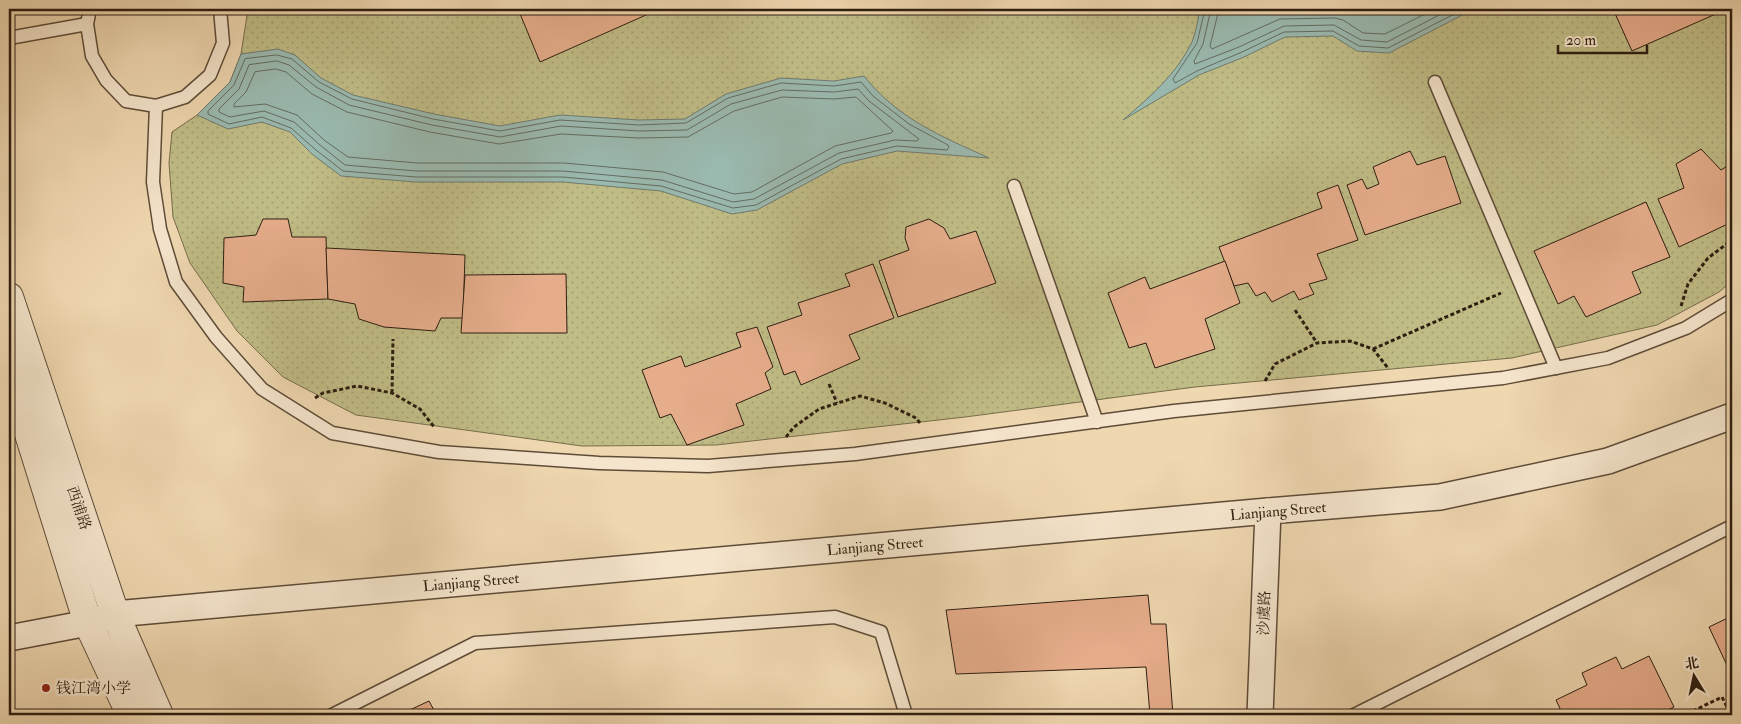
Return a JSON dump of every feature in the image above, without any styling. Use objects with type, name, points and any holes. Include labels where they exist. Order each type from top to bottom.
[{"type":"street","name":"西浦路","points":[[9,297],[115,614],[159,715]]},
{"type":"street","name":"西浦路","points":[[9,370],[88,623],[131,715]]},
{"type":"street","name":"Lianjiang Street","points":[[9,638],[88,623],[115,614],[1440,497],[1608,461],[1732,416]]},
{"type":"street","name":"沙虞路","points":[[1260,715],[1268,511]]},
{"type":"lane","points":[[90,9],[87,24],[92,56],[106,80],[126,101],[156,106],[185,97],[210,75],[223,43],[220,9]]},
{"type":"lane","points":[[9,38],[87,24]]},
{"type":"lane","points":[[1435,82],[1556,368]]},
{"type":"lane","points":[[156,106],[153,182],[160,229],[176,282],[216,337],[262,389],[332,432],[439,452],[598,463],[708,466],[855,454],[1253,403],[1503,378],[1608,358],[1686,328],[1732,300]]},
{"type":"lane","points":[[1014,186],[1097,422]]},
{"type":"lane","points":[[1354,715],[1732,526]]},
{"type":"lane","points":[[332,715],[475,643],[835,617],[881,632],[906,715]]},
{"type":"path","points":[[1673,333],[1688,284],[1708,258],[1732,240]]},
{"type":"path","points":[[1373,349],[1522,285]]},
{"type":"path","points":[[1295,310],[1317,343]]},
{"type":"path","points":[[392,393],[393,339]]},
{"type":"path","points":[[1253,403],[1275,364],[1317,343],[1350,341],[1373,349],[1403,388]]},
{"type":"path","points":[[829,384],[838,403]]},
{"type":"path","points":[[296,410],[324,392],[356,386],[392,393],[420,409],[454,453]]},
{"type":"path","points":[[766,461],[794,427],[819,408],[860,396],[885,403],[916,418],[939,442]]},
{"type":"path","points":[[1690,715],[1689,713],[1722,697],[1730,708],[1731,715]]},
{"type":"shaded area","points":[[248,9],[1732,9],[1732,281],[1719,292],[1657,325],[1512,358],[1195,387],[965,417],[716,445],[582,446],[356,415],[283,377],[237,331],[190,263],[173,217],[169,163],[172,132],[197,115],[230,82],[241,54]]},
{"type":"water","points":[[1200,9],[1482,9],[1470,11],[1389,53],[1357,51],[1333,36],[1285,37],[1244,57],[1199,75],[1123,120],[1152,94],[1186,54],[1196,30]]},
{"type":"water","points":[[278,49],[295,55],[321,78],[353,95],[434,114],[500,126],[560,115],[639,120],[685,119],[726,94],[781,78],[834,81],[864,76],[891,104],[921,125],[989,158],[897,151],[842,164],[757,210],[732,214],[661,191],[563,182],[416,182],[341,176],[312,154],[290,132],[262,122],[228,129],[197,115],[230,82],[241,54]]},
{"type":"building","points":[[518,9],[654,9],[655,11],[540,62]]},
{"type":"building","points":[[1613,9],[1727,9],[1632,51]]},
{"type":"building","points":[[1701,149],[1721,170],[1732,163],[1732,222],[1679,247],[1658,199],[1684,188],[1676,164]]},
{"type":"building","points":[[1410,151],[1417,165],[1445,156],[1461,203],[1365,235],[1347,185],[1362,179],[1367,189],[1379,184],[1373,167]]},
{"type":"building","points":[[1338,185],[1358,240],[1317,254],[1327,279],[1309,284],[1314,294],[1299,300],[1294,291],[1272,302],[1265,292],[1256,296],[1248,283],[1234,286],[1219,247],[1322,208],[1317,193]]},
{"type":"building","points":[[1646,202],[1670,257],[1632,272],[1641,293],[1586,317],[1574,296],[1558,304],[1534,251]]},
{"type":"building","points":[[263,219],[288,219],[292,237],[326,237],[328,299],[243,302],[244,287],[223,283],[224,238],[256,235]]},
{"type":"building","points":[[929,219],[944,228],[950,239],[976,231],[996,283],[898,317],[879,261],[909,250],[905,238],[906,227]]},
{"type":"building","points":[[326,248],[465,255],[463,318],[441,318],[435,331],[384,327],[359,319],[355,304],[328,299]]},
{"type":"building","points":[[1225,261],[1240,303],[1205,319],[1215,349],[1155,368],[1146,343],[1129,348],[1108,293],[1145,277],[1150,289]]},
{"type":"building","points":[[873,264],[894,318],[849,335],[860,359],[801,385],[795,371],[784,375],[767,327],[802,315],[798,303],[850,286],[845,274]]},
{"type":"building","points":[[566,274],[567,333],[461,333],[465,275]]},
{"type":"building","points":[[757,327],[773,367],[765,373],[771,389],[736,404],[744,425],[687,445],[671,414],[660,418],[642,370],[681,356],[685,367],[741,347],[736,333]]},
{"type":"building","points":[[1148,595],[1151,624],[1166,624],[1173,715],[1150,715],[1146,667],[956,674],[946,610]]},
{"type":"building","points":[[1732,616],[1732,676],[1709,627]]},
{"type":"building","points":[[1649,656],[1674,707],[1657,715],[1563,715],[1556,700],[1587,685],[1582,673],[1616,657],[1622,669]]},
{"type":"building","points":[[429,701],[436,714],[447,709],[450,715],[399,715]]},
{"type":"place","name":"钱江湾小学","points":[[46,688]]}]
